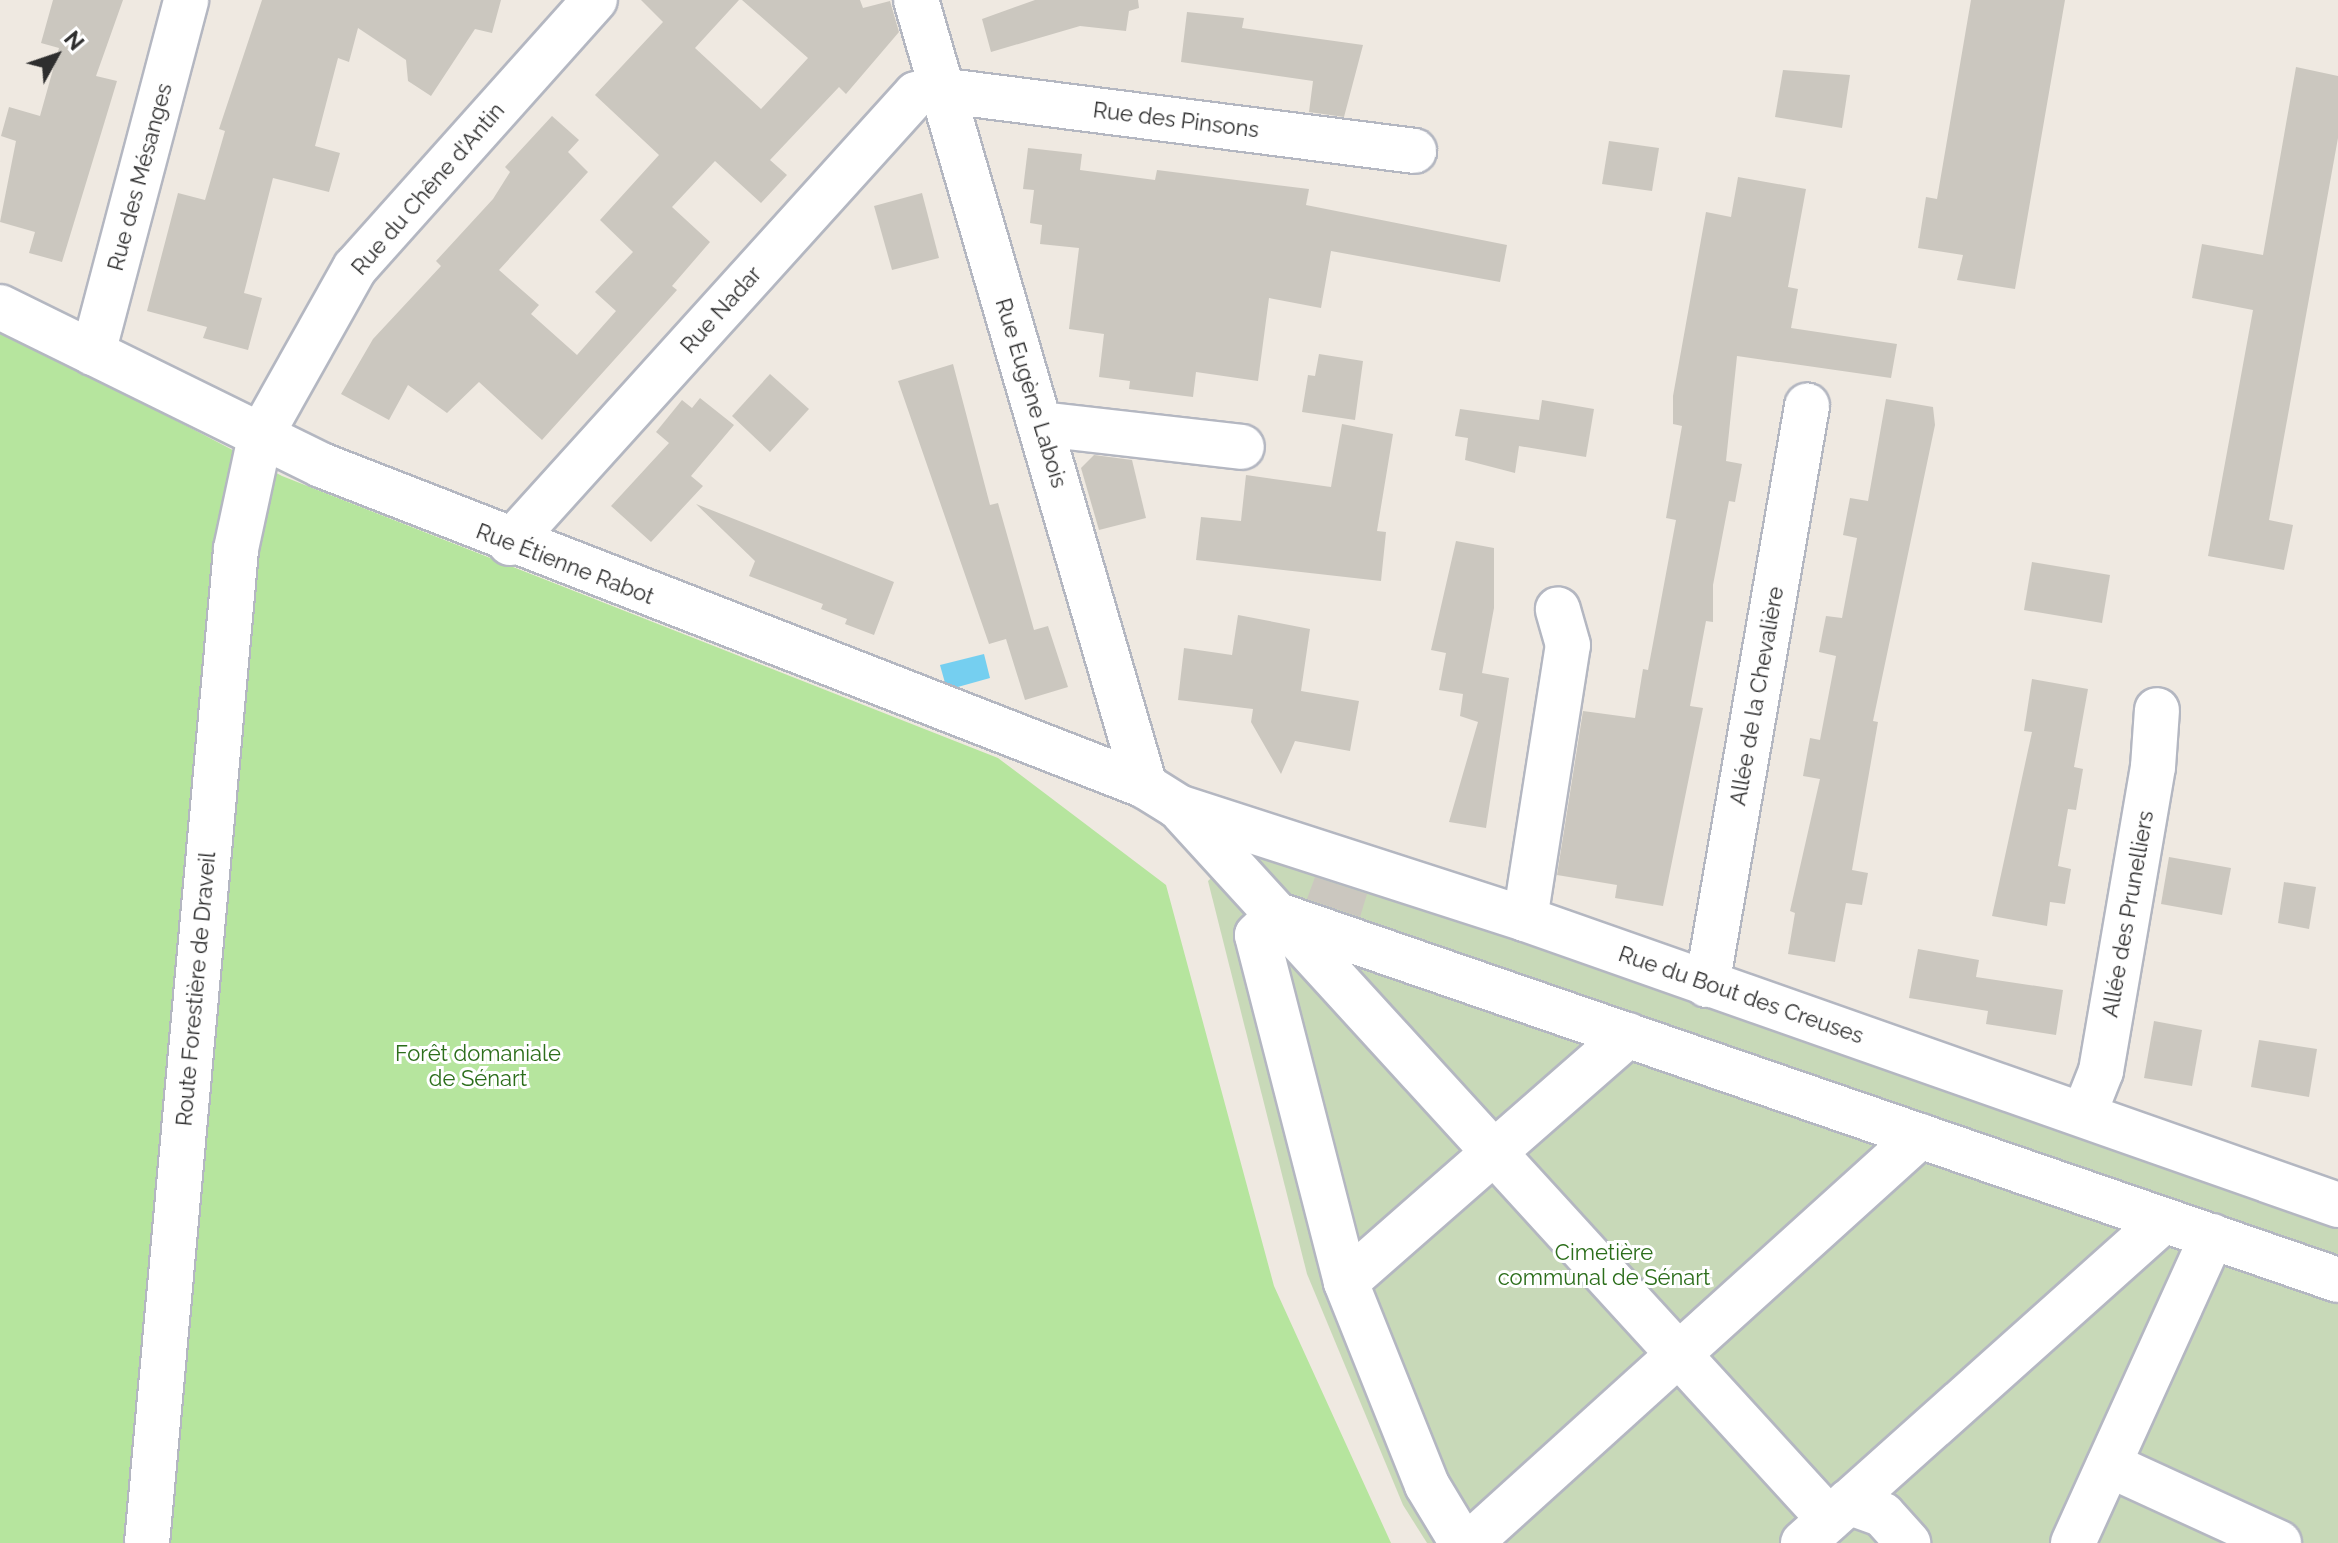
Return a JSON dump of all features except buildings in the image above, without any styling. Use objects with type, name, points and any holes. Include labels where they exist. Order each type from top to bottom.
[{"type":"street","name":"Rue des Mésanges","points":[[93,353],[186,0]]},
{"type":"street","name":"Rue du Chêne d'Antin","points":[[260,437],[355,268],[595,0]]},
{"type":"street","name":"Rue Eugène Labois","points":[[916,0],[939,90],[1041,424],[1162,796]]},
{"type":"street","name":"Rue des Pinsons","points":[[939,90],[1414,151]]},
{"type":"street","name":"Rue Nadar","points":[[510,543],[916,94],[939,90]]},
{"type":"street","name":"Rue Étienne Rabot","points":[[0,307],[260,437],[510,543],[1162,796]]},
{"type":"street","name":"Allée de la Chevalière","points":[[1707,985],[1807,406]]},
{"type":"street","points":[[1041,424],[1242,447]]},
{"type":"street","name":"Route Forestière de Draveil","points":[[147,1543],[236,549],[260,437]]},
{"type":"street","points":[[1525,919],[1568,645],[1558,609]]},
{"type":"street","name":"Allée des Prunelliers","points":[[2084,1114],[2101,1071],[2153,767],[2157,710]]},
{"type":"street","points":[[1162,796],[1278,915],[1679,1354],[1820,1529]]},
{"type":"street","name":"Rue du Bout des Creuses","points":[[1162,796],[1525,919],[2338,1205]]},
{"type":"street","points":[[1278,915],[2338,1280]]},
{"type":"street","points":[[1278,915],[1257,935],[1346,1282],[1427,1485],[1462,1543]]},
{"type":"street","points":[[1346,1282],[1628,1035]]},
{"type":"street","points":[[1470,1543],[1920,1136]]},
{"type":"street","points":[[1820,1529],[2164,1220]]},
{"type":"street","points":[[2073,1543],[2212,1236]]},
{"type":"street","points":[[2109,1465],[2279,1543]]},
{"type":"street","points":[[1820,1529],[1883,1515],[1908,1543]]},
{"type":"green space","name":"Forêt domaniale de Sénart","points":[[0,328],[282,476],[998,758],[1166,885],[1274,1286],[1391,1543],[0,1543]]},
{"type":"green space","name":"Cimetière communal de Sénart","points":[[1246,846],[2338,1227],[2338,1543],[1427,1543],[1403,1505],[1307,1274],[1208,881]]},
{"type":"water","points":[[984,654],[990,678],[947,690],[940,665]]}]
